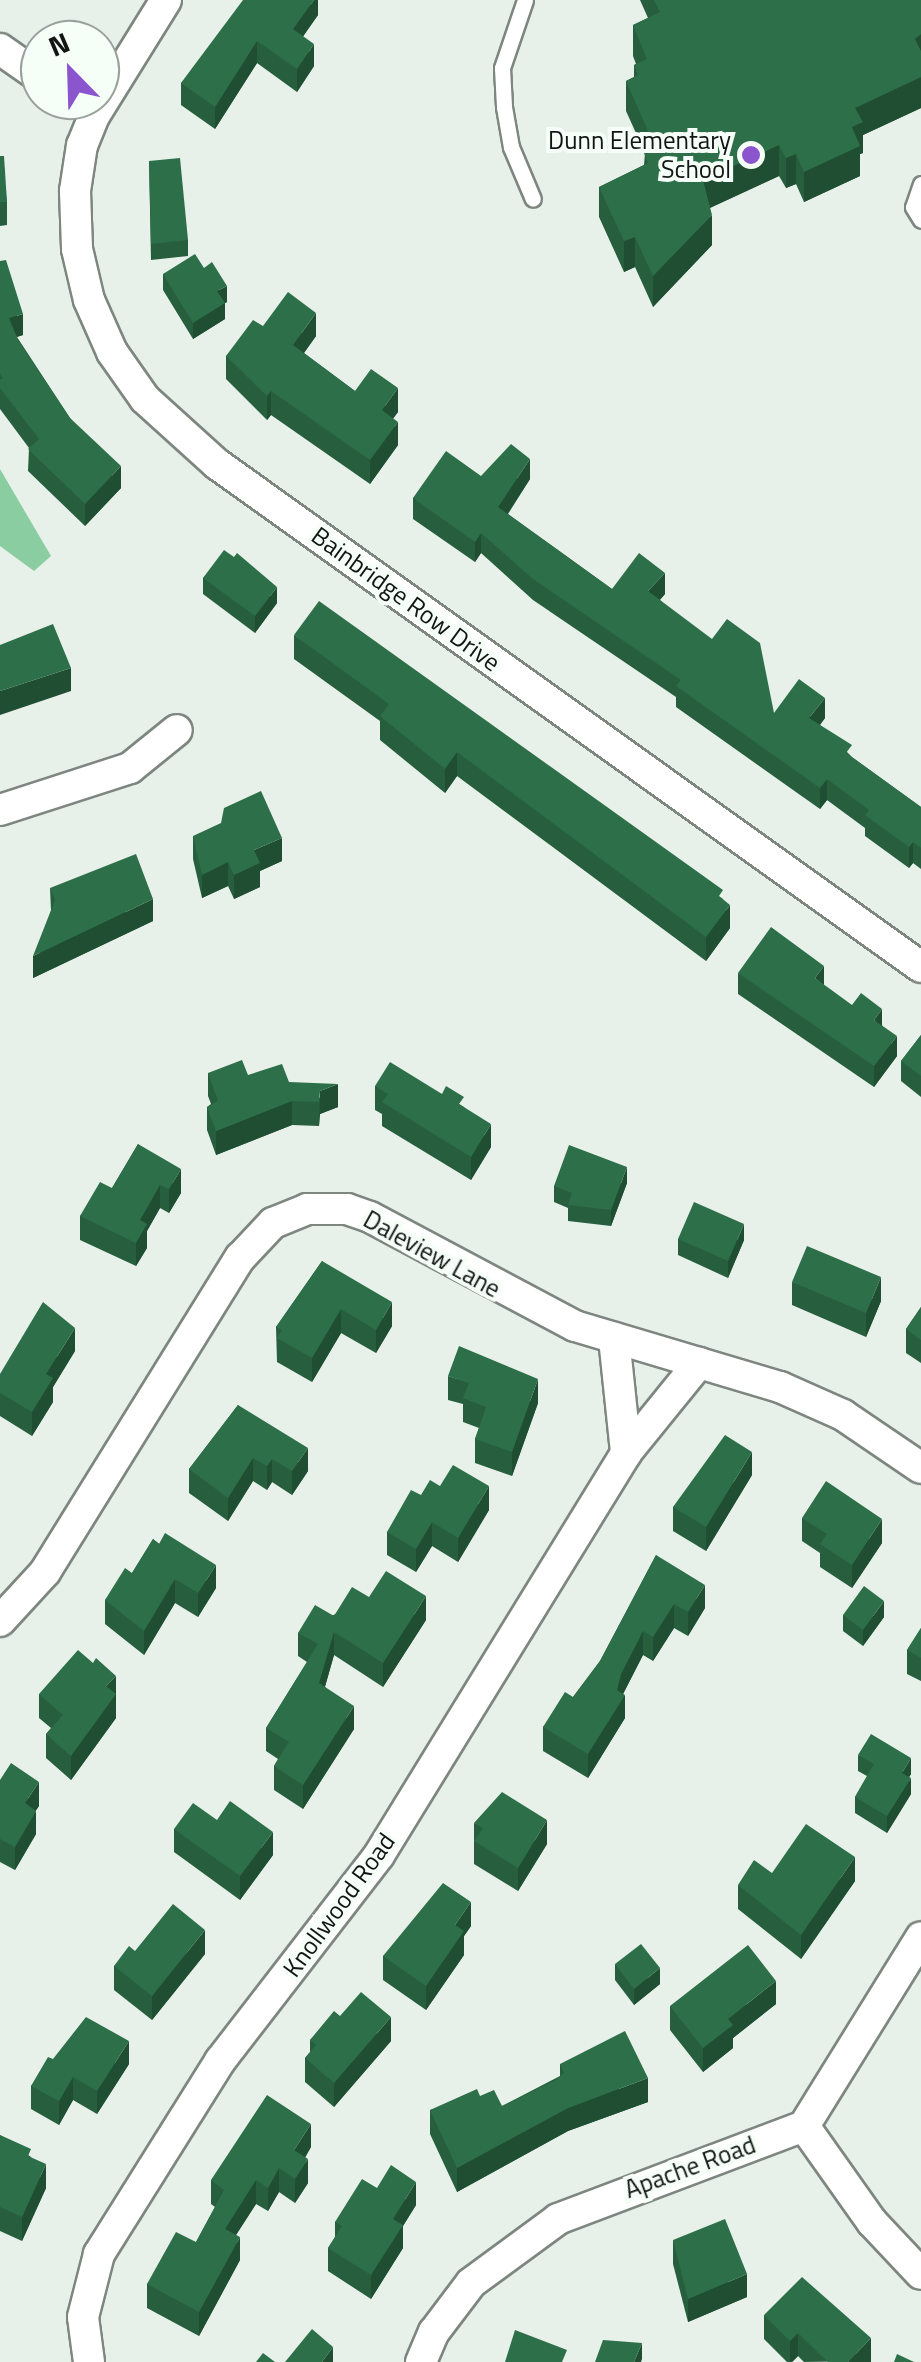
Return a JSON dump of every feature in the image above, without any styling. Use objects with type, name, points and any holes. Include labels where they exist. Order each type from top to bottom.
[{"type":"street","name":"Bainbridge Row Drive","points":[[120,60],[166,0]]},
{"type":"street","name":"Bainbridge Row Drive","points":[[83,120],[75,191],[76,248],[99,327],[145,399],[217,464],[921,967]]},
{"type":"street","points":[[0,810],[130,768],[176,730]]},
{"type":"street","name":"Daleview Lane","points":[[0,1622],[44,1572],[240,1258],[259,1234],[289,1215],[321,1207],[370,1217],[523,1304],[614,1338],[780,1387],[842,1415],[921,1468]]},
{"type":"street","points":[[614,1338],[626,1453]]},
{"type":"street","name":"Knollwood Road","points":[[90,2362],[83,2317],[98,2254],[220,2060],[379,1855],[626,1453],[699,1363]]},
{"type":"street","points":[[921,1937],[804,2126],[872,2222],[921,2274]]},
{"type":"street","name":"Apache Road","points":[[421,2362],[434,2332],[471,2283],[558,2220],[804,2126]]},
{"type":"lane","points":[[524,0],[502,68],[510,148],[533,199]]},
{"type":"lane","points":[[921,184],[913,207],[921,220]]},
{"type":"green space","points":[[0,469],[51,556],[34,571],[0,546]]},
{"type":"building","points":[[243,0],[314,0],[293,29],[314,44],[297,69],[257,41],[215,107],[181,83]]},
{"type":"building","name":"Dunn Elementary School","points":[[654,0],[921,0],[921,34],[915,39],[921,51],[921,77],[855,108],[863,122],[852,127],[860,146],[804,172],[796,154],[786,158],[779,145],[703,180],[712,215],[653,276],[635,237],[624,241],[599,187],[648,163],[644,153],[656,149],[626,81],[638,75],[634,65],[647,59],[633,25],[660,12]]},
{"type":"building","points":[[0,156],[4,156],[7,202],[0,202]]},
{"type":"building","points":[[180,158],[188,240],[151,244],[149,161]]},
{"type":"building","points":[[195,254],[204,268],[212,262],[227,286],[217,291],[225,303],[193,323],[163,274]]},
{"type":"building","points":[[6,260],[23,314],[9,318],[18,340],[70,418],[121,466],[85,504],[28,449],[39,439],[0,388],[0,261]]},
{"type":"building","points":[[288,292],[316,313],[293,345],[355,391],[371,369],[398,388],[382,410],[398,422],[370,460],[271,391],[267,396],[226,356],[253,320],[263,326]]},
{"type":"building","points":[[511,444],[530,459],[498,507],[612,589],[639,553],[665,573],[648,591],[712,639],[727,619],[760,643],[774,713],[799,679],[825,698],[809,718],[852,745],[846,753],[921,807],[921,848],[913,842],[909,847],[865,815],[869,810],[827,779],[820,788],[676,686],[681,680],[533,579],[481,533],[475,542],[413,498],[446,451],[481,476]]},
{"type":"building","points":[[224,550],[234,557],[237,553],[277,587],[255,616],[203,578]]},
{"type":"building","points":[[319,601],[723,890],[719,896],[730,905],[706,937],[457,752],[445,769],[380,716],[389,704],[294,635]]},
{"type":"building","points":[[53,624],[71,668],[0,691],[0,645]]},
{"type":"building","points":[[261,791],[282,838],[254,850],[260,863],[234,875],[228,862],[202,875],[193,836],[221,823],[224,808]]},
{"type":"building","points":[[136,854],[153,899],[33,956],[55,900],[50,888]]},
{"type":"building","points":[[771,927],[824,966],[815,978],[852,1005],[861,993],[882,1009],[874,1020],[897,1036],[874,1066],[738,973]]},
{"type":"building","points":[[921,1035],[921,1076],[901,1061]]},
{"type":"building","points":[[242,1060],[248,1075],[282,1064],[289,1082],[338,1084],[320,1091],[319,1102],[292,1101],[216,1131],[207,1107],[218,1101],[208,1073]]},
{"type":"building","points":[[390,1062],[442,1094],[446,1086],[464,1097],[459,1104],[491,1124],[471,1157],[382,1102],[388,1094],[375,1086]]},
{"type":"building","points":[[138,1144],[181,1169],[169,1189],[160,1185],[140,1220],[147,1224],[136,1243],[80,1216],[100,1182],[112,1188]]},
{"type":"building","points":[[569,1145],[627,1167],[611,1210],[568,1205],[572,1193],[554,1186]]},
{"type":"building","points":[[694,1202],[744,1224],[728,1261],[678,1239]]},
{"type":"building","points":[[807,1246],[881,1277],[866,1313],[792,1282]]},
{"type":"building","points":[[322,1261],[392,1302],[376,1330],[341,1309],[312,1358],[277,1338],[282,1330],[276,1327]]},
{"type":"building","points":[[43,1302],[75,1328],[46,1374],[53,1378],[32,1412],[0,1393],[0,1374]]},
{"type":"building","points":[[921,1307],[921,1340],[906,1329]]},
{"type":"building","points":[[459,1346],[538,1379],[512,1452],[475,1439],[486,1407],[463,1398],[469,1383],[448,1376]]},
{"type":"building","points":[[238,1405],[308,1448],[292,1471],[272,1459],[267,1466],[253,1458],[228,1498],[189,1469]]},
{"type":"building","points":[[725,1435],[752,1452],[706,1527],[673,1507]]},
{"type":"building","points":[[453,1465],[489,1486],[458,1538],[432,1522],[416,1549],[387,1532],[411,1490],[421,1495],[430,1480],[440,1486]]},
{"type":"building","points":[[826,1481],[882,1519],[852,1565],[820,1544],[827,1534],[802,1518]]},
{"type":"building","points":[[165,1533],[216,1565],[198,1593],[175,1579],[144,1631],[105,1600],[125,1568],[132,1573],[153,1539],[159,1544]]},
{"type":"building","points":[[656,1555],[705,1585],[688,1612],[674,1604],[653,1637],[643,1631],[621,1674],[617,1690],[625,1695],[588,1754],[543,1727],[565,1692],[573,1697],[600,1661]]},
{"type":"building","points":[[386,1571],[426,1596],[383,1663],[334,1632],[319,1683],[354,1706],[303,1785],[274,1766],[289,1742],[266,1728],[318,1644],[298,1633],[315,1605],[334,1616],[352,1587],[369,1597]]},
{"type":"building","points":[[864,1586],[884,1601],[863,1630],[843,1615]]},
{"type":"building","points":[[921,1628],[921,1658],[907,1650]]},
{"type":"building","points":[[78,1650],[93,1663],[96,1658],[116,1676],[106,1686],[116,1694],[71,1756],[46,1734],[63,1715],[39,1694]]},
{"type":"building","points":[[871,1734],[911,1758],[902,1773],[911,1778],[887,1816],[855,1797],[874,1764],[858,1755]]},
{"type":"building","points":[[11,1763],[39,1782],[25,1803],[36,1811],[15,1847],[0,1839],[0,1780]]},
{"type":"building","points":[[502,1792],[547,1820],[518,1868],[474,1841],[483,1828],[474,1823]]},
{"type":"building","points":[[230,1801],[273,1832],[240,1876],[174,1829],[193,1803],[217,1820]]},
{"type":"building","points":[[806,1824],[855,1857],[801,1935],[738,1885],[754,1860],[772,1873]]},
{"type":"building","points":[[443,1883],[471,1902],[455,1925],[464,1931],[426,1986],[383,1956]]},
{"type":"building","points":[[173,1904],[205,1930],[152,1996],[114,1966],[129,1946],[135,1951]]},
{"type":"building","points":[[641,1944],[660,1968],[634,1989],[615,1964]]},
{"type":"building","points":[[748,1945],[776,1981],[728,2019],[733,2025],[703,2048],[670,2006]]},
{"type":"building","points":[[361,1992],[391,2017],[334,2083],[305,2058],[316,2045],[310,2040],[334,2011],[340,2016]]},
{"type":"building","points":[[86,2017],[129,2041],[97,2091],[73,2077],[59,2101],[31,2086],[48,2057],[53,2059]]},
{"type":"building","points":[[625,2031],[648,2078],[568,2108],[457,2168],[430,2110],[477,2089],[480,2096],[494,2090],[502,2106],[554,2081],[564,2073],[560,2064]]},
{"type":"building","points":[[267,2095],[311,2124],[294,2150],[308,2159],[295,2179],[279,2168],[268,2188],[256,2180],[225,2229],[240,2237],[199,2312],[147,2284],[176,2232],[196,2242],[224,2190],[211,2180]]},
{"type":"building","points":[[0,2135],[31,2149],[28,2156],[46,2164],[22,2217],[0,2207]]},
{"type":"building","points":[[391,2165],[416,2182],[393,2219],[403,2225],[371,2275],[328,2248],[342,2226],[335,2222],[362,2179],[377,2188]]},
{"type":"building","points":[[725,2219],[747,2274],[688,2299],[673,2240]]},
{"type":"building","points":[[802,2277],[871,2338],[848,2362],[828,2362],[798,2333],[790,2341],[764,2315]]},
{"type":"building","points":[[312,2329],[333,2347],[322,2362],[285,2362]]},
{"type":"building","points":[[515,2330],[567,2350],[562,2362],[505,2362]]},
{"type":"building","points":[[603,2340],[642,2343],[634,2362],[595,2362]]},
{"type":"building","points":[[263,2353],[275,2362],[256,2362]]},
{"type":"building","points":[[897,2354],[914,2362],[894,2362]]},
{"type":"place","name":"Dunn Elementary School","points":[[751,155]]}]
